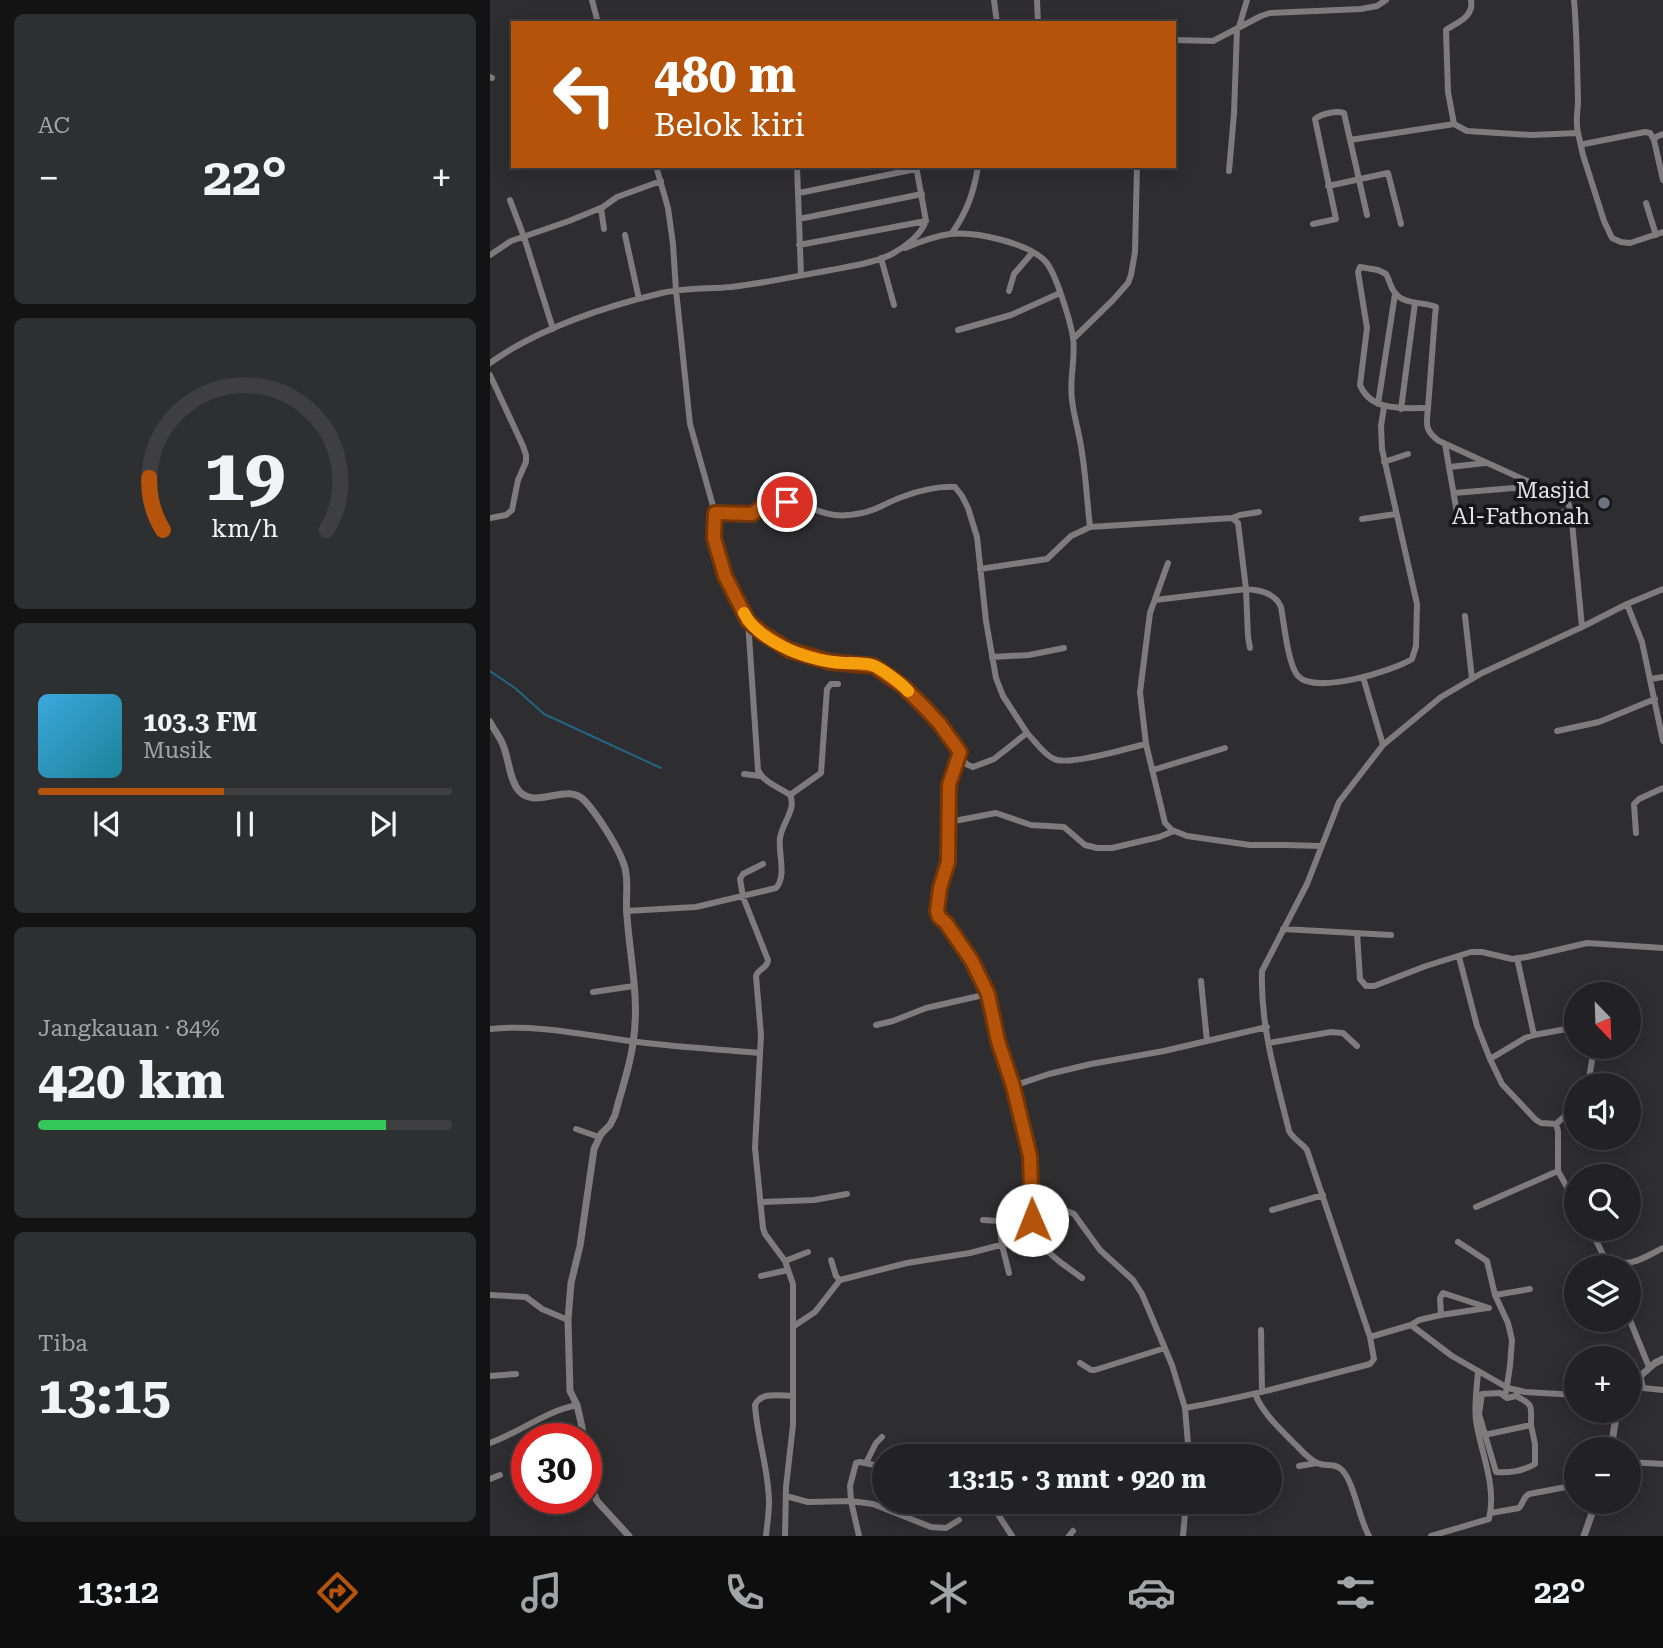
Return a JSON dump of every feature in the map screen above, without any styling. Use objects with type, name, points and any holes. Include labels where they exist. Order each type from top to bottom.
[{"type":"street","points":[[592,0],[597,21]]},
{"type":"street","points":[[993,0],[997,21]]},
{"type":"street","points":[[1037,0],[1038,21]]},
{"type":"street","points":[[1229,171],[1238,28],[1247,0]]},
{"type":"street","points":[[1176,40],[1213,41],[1261,16],[1284,12],[1361,9],[1377,6],[1386,0]]},
{"type":"street","points":[[1454,124],[1448,92],[1446,30],[1466,17],[1472,9],[1471,0]]},
{"type":"street","points":[[1574,0],[1578,107],[1575,121],[1604,220],[1612,238],[1630,243],[1660,233],[1646,204]]},
{"type":"street","points":[[1244,8],[1261,16]]},
{"type":"street","points":[[1313,224],[1336,219],[1316,118],[1339,111],[1343,112],[1367,215]]},
{"type":"street","points":[[1350,140],[1454,124],[1467,131],[1532,135],[1578,133]]},
{"type":"street","points":[[1581,147],[1584,144],[1650,133],[1663,180]]},
{"type":"street","points":[[1654,140],[1663,134]]},
{"type":"street","points":[[657,168],[668,208],[673,244],[690,424],[715,513],[714,538],[725,576],[748,621],[789,650],[830,662],[874,666],[904,687],[926,709],[960,752],[965,764],[973,767],[994,759],[1027,733]]},
{"type":"street","points":[[800,168],[801,275]]},
{"type":"street","points":[[799,193],[916,168],[926,221],[918,234],[896,252]]},
{"type":"street","points":[[952,233],[969,204],[978,168]]},
{"type":"street","points":[[1073,340],[1128,283],[1135,253],[1138,168]]},
{"type":"street","points":[[1328,186],[1388,173],[1401,224]]},
{"type":"street","points":[[490,255],[511,241],[601,208],[617,197],[661,181]]},
{"type":"street","points":[[799,219],[922,194]]},
{"type":"street","points":[[510,201],[553,329]]},
{"type":"street","points":[[601,208],[604,229]]},
{"type":"street","points":[[799,245],[926,221]]},
{"type":"street","points":[[490,363],[553,329],[639,299],[676,290],[731,287],[801,275],[881,258],[952,233],[988,237],[1033,252],[1047,263],[1060,293],[1073,340],[1070,377],[1072,399],[1083,453],[1090,527]]},
{"type":"street","points":[[625,235],[639,299]]},
{"type":"street","points":[[1009,291],[1014,274],[1033,252]]},
{"type":"street","points":[[881,258],[894,305]]},
{"type":"street","points":[[1428,408],[1381,406],[1364,393],[1360,385],[1367,328],[1359,268],[1378,270],[1386,274],[1395,294],[1401,299],[1436,307],[1428,431],[1445,444],[1567,499],[1572,512],[1582,626]]},
{"type":"street","points":[[958,330],[1011,315],[1060,293]]},
{"type":"street","points":[[1155,600],[1246,589],[1273,596],[1278,602],[1292,666],[1299,677],[1309,682],[1363,677],[1412,659],[1416,646],[1417,604],[1382,449],[1381,406],[1395,294]]},
{"type":"street","points":[[1401,408],[1415,303]]},
{"type":"street","points":[[490,375],[527,458],[515,490],[512,510],[506,515],[490,518]]},
{"type":"street","points":[[1445,444],[1457,513],[1464,518],[1572,512]]},
{"type":"street","points":[[1384,461],[1408,454]]},
{"type":"street","points":[[1450,467],[1487,463]]},
{"type":"street","points":[[715,513],[752,514],[765,505],[787,502],[833,515],[848,515],[876,510],[907,495],[944,486],[955,487],[968,508],[977,537],[986,621],[996,678],[1027,733],[1051,758],[1059,761],[1072,761],[1146,744]]},
{"type":"street","points":[[1454,493],[1539,486]]},
{"type":"street","points":[[980,569],[1047,559],[1071,537],[1090,527],[1232,518],[1259,512]]},
{"type":"street","points":[[1362,519],[1396,514]]},
{"type":"street","points":[[1232,518],[1238,523],[1250,648]]},
{"type":"street","points":[[1168,563],[1150,613],[1140,692],[1146,744],[1165,822],[1174,831],[1187,836],[1250,845],[1320,846]]},
{"type":"street","points":[[1185,1408],[1259,1393],[1370,1364],[1374,1359],[1370,1337],[1307,1150],[1289,1131],[1270,1056],[1263,1003],[1262,971],[1307,884],[1339,802],[1383,745],[1441,697],[1548,641],[1663,589]]},
{"type":"street","points":[[1627,604],[1642,642],[1661,716],[1663,741]]},
{"type":"street","points":[[1465,617],[1472,679]]},
{"type":"street","points":[[748,621],[760,776]]},
{"type":"street","points":[[992,657],[1029,655],[1064,648]]},
{"type":"street","points":[[1363,677],[1383,745]]},
{"type":"street","points":[[1651,679],[1663,677]]},
{"type":"street","points":[[790,795],[821,773],[827,690],[830,685],[838,684]]},
{"type":"street","points":[[1557,731],[1599,722],[1655,699]]},
{"type":"street","points":[[490,722],[503,744],[520,792],[534,798],[572,793],[578,795],[590,807],[621,857],[626,870],[626,911],[636,999],[634,1041],[615,1115],[594,1149],[572,1283],[568,1320],[568,1379],[570,1391],[578,1405],[581,1423]]},
{"type":"street","points":[[1153,770],[1225,747]]},
{"type":"street","points":[[960,752],[949,785],[948,862],[940,888],[937,913],[972,961],[988,994],[998,1041],[1013,1086],[1030,1156],[1031,1237]]},
{"type":"street","points":[[626,911],[696,907],[743,897],[780,885],[779,840],[793,804],[790,795],[760,776],[744,774]]},
{"type":"street","points":[[1636,833],[1634,804],[1663,788]]},
{"type":"street","points":[[949,821],[996,813],[1031,825],[1064,827],[1085,845],[1097,848],[1112,848],[1174,831]]},
{"type":"street","points":[[763,864],[741,875],[740,879],[743,897],[768,960],[766,966],[757,974],[761,1035],[755,1148],[760,1202],[765,1234],[785,1261],[793,1284],[793,1425],[785,1536]]},
{"type":"street","points":[[1283,929],[1391,935]]},
{"type":"street","points":[[1357,933],[1360,979],[1366,986],[1374,986],[1426,965],[1471,953],[1482,952],[1512,959],[1587,943],[1663,948]]},
{"type":"street","points":[[1459,957],[1476,1026],[1505,1087],[1531,1116],[1541,1123],[1556,1124],[1564,1117]]},
{"type":"street","points":[[1517,958],[1534,1035]]},
{"type":"street","points":[[1201,981],[1207,1041]]},
{"type":"street","points":[[593,992],[634,986]]},
{"type":"street","points":[[876,1025],[926,1007],[988,994]]},
{"type":"street","points":[[1013,1086],[1091,1064],[1164,1051],[1267,1027]]},
{"type":"street","points":[[490,1030],[505,1028],[561,1031],[760,1053]]},
{"type":"street","points":[[1490,1059],[1525,1038],[1564,1029]]},
{"type":"street","points":[[1269,1043],[1331,1031],[1343,1033],[1357,1046]]},
{"type":"street","points":[[1590,1073],[1592,1060]]},
{"type":"street","points":[[1556,1124],[1558,1171],[1564,1182]]},
{"type":"street","points":[[576,1129],[600,1137]]},
{"type":"street","points":[[1476,1207],[1558,1171]]},
{"type":"street","points":[[760,1202],[814,1200],[847,1194]]},
{"type":"street","points":[[1272,1210],[1323,1195]]},
{"type":"street","points":[[1032,1196],[1071,1212],[1100,1250],[1133,1280],[1142,1294],[1172,1365],[1185,1408],[1188,1444]]},
{"type":"street","points":[[983,1220],[999,1220],[1009,1273]]},
{"type":"street","points":[[794,1326],[815,1312],[840,1280],[906,1263],[970,1253],[1031,1237]]},
{"type":"street","points":[[1031,1237],[1082,1278]]},
{"type":"street","points":[[1458,1242],[1487,1261],[1495,1295],[1508,1323],[1512,1340],[1508,1388],[1502,1394]]},
{"type":"street","points":[[1641,1259],[1663,1248]]},
{"type":"street","points":[[785,1261],[808,1252]]},
{"type":"street","points":[[831,1260],[840,1280]]},
{"type":"street","points":[[761,1276],[788,1270]]},
{"type":"street","points":[[1495,1295],[1530,1289]]},
{"type":"street","points":[[1441,1315],[1440,1298],[1443,1293],[1489,1308]]},
{"type":"street","points":[[490,1295],[526,1297],[542,1309],[568,1320]]},
{"type":"street","points":[[1370,1337],[1425,1318],[1500,1307]]},
{"type":"street","points":[[1411,1325],[1452,1356],[1508,1388],[1517,1394],[1530,1403],[1535,1464],[1517,1471],[1496,1472],[1479,1414],[1482,1394],[1500,1393],[1507,1398],[1517,1394],[1564,1395]]},
{"type":"street","points":[[1261,1330],[1259,1404],[1269,1419],[1317,1463]]},
{"type":"street","points":[[1635,1332],[1649,1367]]},
{"type":"street","points":[[1080,1363],[1095,1370],[1165,1348]]},
{"type":"street","points":[[1641,1374],[1663,1359]]},
{"type":"street","points":[[1431,1536],[1485,1521],[1491,1513],[1490,1484],[1476,1420],[1478,1371]]},
{"type":"street","points":[[490,1376],[516,1374]]},
{"type":"street","points":[[1641,1379],[1643,1388],[1663,1390]]},
{"type":"street","points":[[766,1536],[769,1502],[755,1405],[763,1396],[793,1396]]},
{"type":"street","points":[[491,1440],[518,1431],[550,1413],[578,1405]]},
{"type":"street","points":[[1484,1435],[1531,1424]]},
{"type":"street","points":[[866,1463],[882,1437]]},
{"type":"street","points":[[859,1536],[849,1486],[856,1463],[872,1464]]},
{"type":"street","points":[[1299,1466],[1317,1463],[1334,1465],[1341,1469],[1369,1536]]},
{"type":"street","points":[[1641,1463],[1663,1464]]},
{"type":"street","points":[[490,1479],[500,1475]]},
{"type":"street","points":[[1491,1513],[1519,1508],[1529,1494],[1564,1487]]},
{"type":"street","points":[[786,1496],[808,1502],[851,1501],[873,1504],[931,1527],[946,1528],[960,1520]]},
{"type":"street","points":[[602,1506],[629,1536]]},
{"type":"street","points":[[998,1514],[1012,1536]]},
{"type":"street","points":[[1183,1536],[1185,1514]]},
{"type":"street","points":[[1584,1536],[1592,1514]]},
{"type":"waterway","points":[[490,671],[515,688],[544,714],[661,768]]},
{"type":"slow traffic","points":[[744,613],[748,621],[762,633],[789,650],[830,662],[874,666],[908,691]]},
{"type":"place","name":"Masjid Al-Fathonah","points":[[1604,503]]},
{"type":"route","points":[[787,502],[765,505],[752,514],[715,513],[714,538],[725,576],[748,621],[789,650],[830,662],[874,666],[904,687],[926,709],[960,752],[949,785],[948,862],[940,888],[937,911],[972,961],[988,994],[998,1041],[1013,1086],[1030,1156],[1032,1220]]}]
